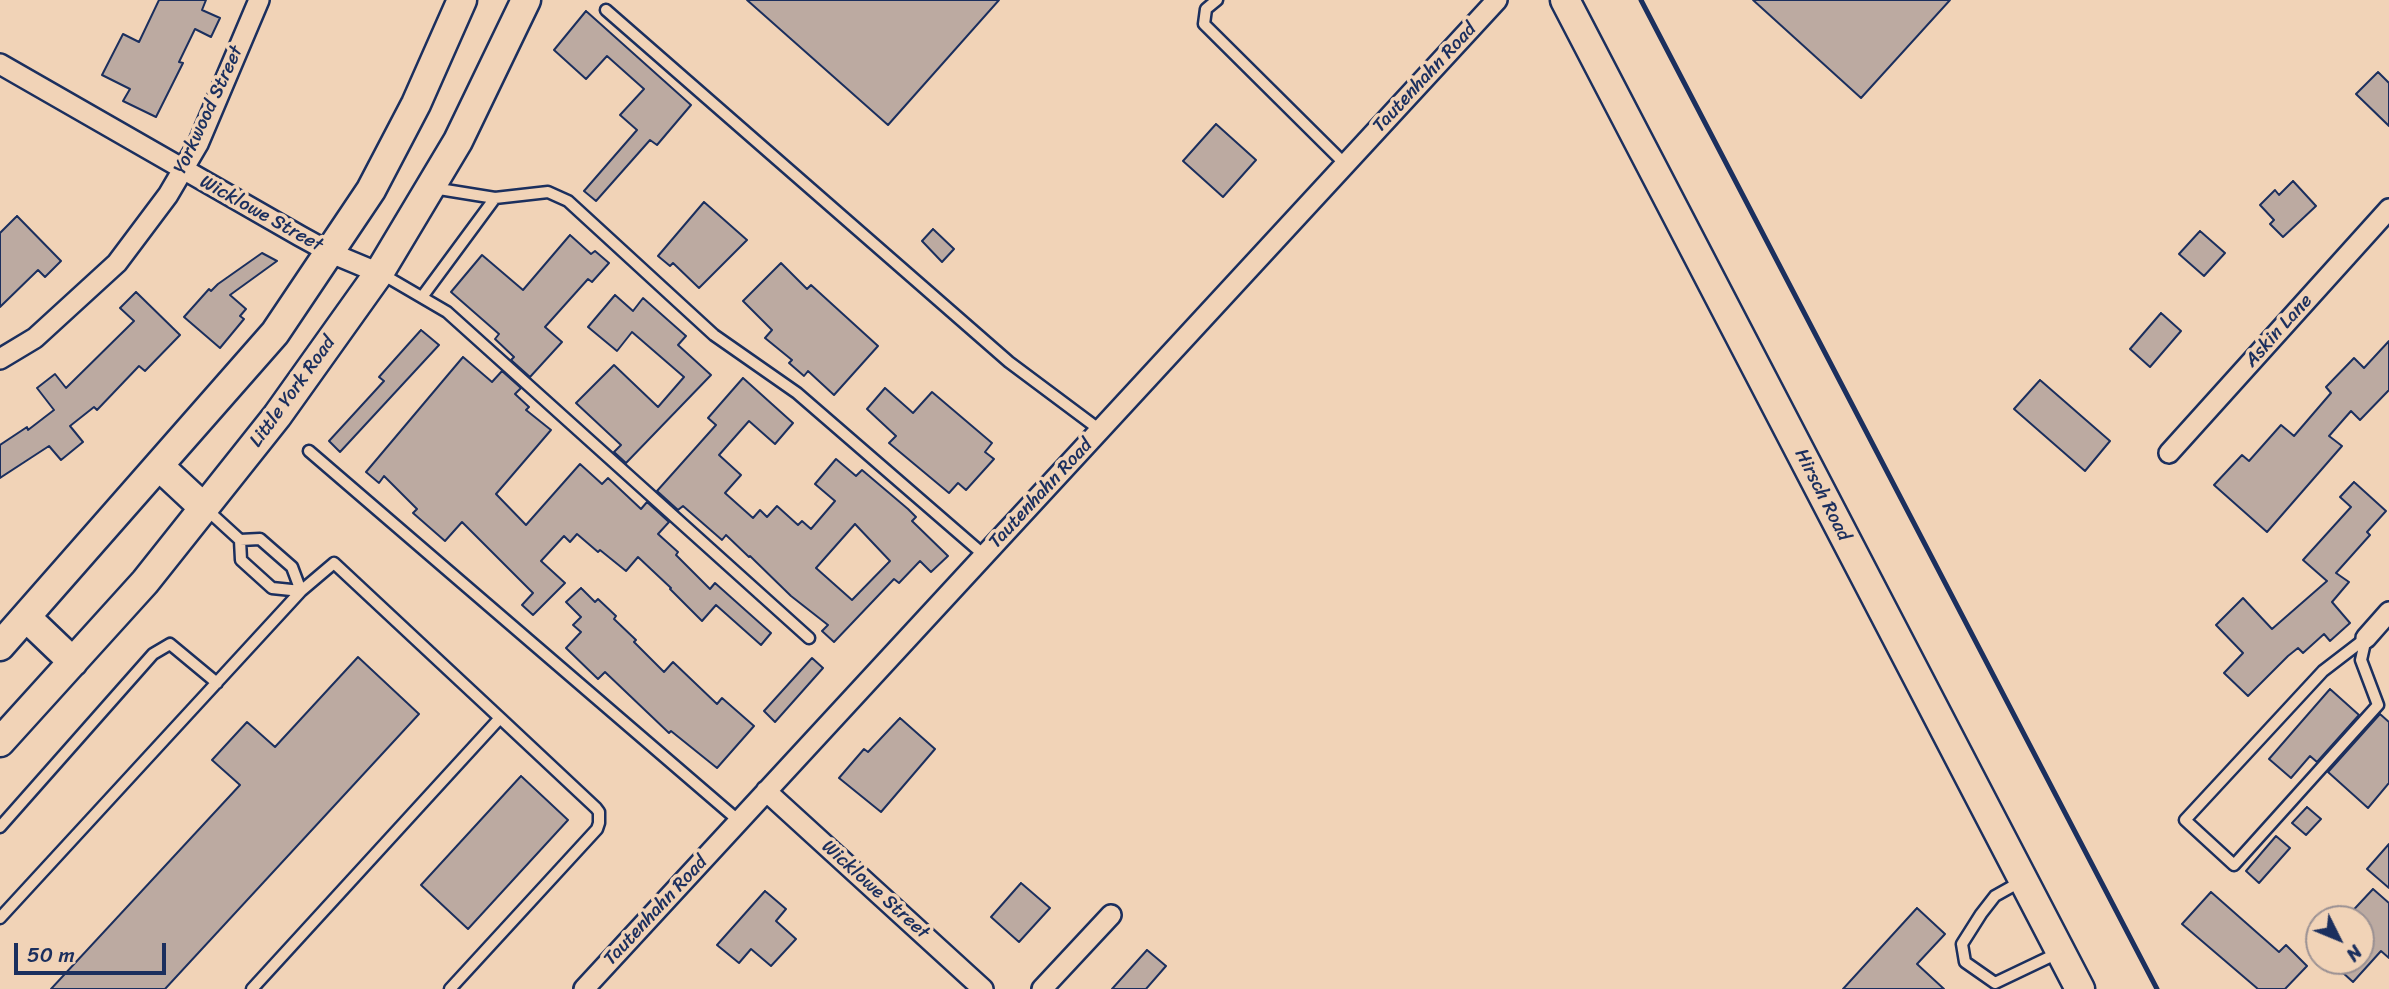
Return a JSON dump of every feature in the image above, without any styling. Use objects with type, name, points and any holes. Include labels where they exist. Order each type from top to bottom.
[{"type":"main road","points":[[0,646],[275,333],[371,190],[416,104],[462,0]]},
{"type":"main road","name":"Little York Road","points":[[0,742],[145,582],[277,416],[379,273],[458,141],[526,0]]},
{"type":"main road","name":"Hirsch Road","points":[[1565,0],[2080,989]]},
{"type":"main road","points":[[159,466],[204,508]]},
{"type":"main road","points":[[26,617],[73,662]]},
{"type":"street","name":"Yorkwood Street","points":[[0,359],[35,338],[117,263],[168,195],[198,144],[259,0]]},
{"type":"street","name":"Tautenhahn Road","points":[[584,989],[1497,0]]},
{"type":"street","name":"Wicklowe Street","points":[[0,64],[331,253],[379,273]]},
{"type":"street","name":"Askin Lane","points":[[2169,453],[2389,209]]},
{"type":"street","points":[[2366,638],[2389,612]]},
{"type":"street","name":"Wicklowe Street","points":[[766,791],[983,989]]},
{"type":"street","points":[[1042,989],[1111,915]]},
{"type":"lane","points":[[1217,0],[1206,9],[1204,24],[1346,164]]},
{"type":"lane","points":[[606,10],[1009,362],[1100,430]]},
{"type":"lane","points":[[430,188],[495,198],[548,192],[568,201],[714,335],[797,393],[984,555]]},
{"type":"lane","points":[[422,297],[495,198]]},
{"type":"lane","points":[[379,273],[447,312],[809,638]]},
{"type":"lane","points":[[309,451],[739,821]]},
{"type":"lane","points":[[204,508],[240,540],[242,560],[272,589],[301,591]]},
{"type":"lane","points":[[240,540],[260,539],[292,567],[301,591]]},
{"type":"lane","points":[[0,918],[301,591],[334,563],[599,812],[597,829],[450,989]]},
{"type":"lane","points":[[2366,638],[2361,660],[2378,705],[2234,865],[2185,820],[2323,671],[2366,638]]},
{"type":"lane","points":[[0,827],[153,654],[170,644],[217,683]]},
{"type":"lane","points":[[252,989],[500,718]]},
{"type":"lane","points":[[2023,881],[1995,896],[1981,914],[1962,944],[1965,962],[1995,983],[2060,952]]},
{"type":"building","points":[[159,0],[206,0],[202,10],[220,18],[211,37],[195,29],[179,62],[183,63],[156,117],[123,101],[130,89],[102,75],[123,34],[139,42]]},
{"type":"building","points":[[747,0],[999,0],[888,125]]},
{"type":"building","points":[[1753,0],[1950,0],[1861,98]]},
{"type":"building","points":[[586,11],[691,105],[657,145],[650,140],[596,201],[584,191],[637,130],[620,115],[644,89],[607,56],[586,79],[554,50]]},
{"type":"building","points":[[2378,72],[2389,83],[2389,126],[2356,94]]},
{"type":"building","points":[[1216,124],[1256,160],[1223,197],[1183,161]]},
{"type":"building","points":[[2293,181],[2316,206],[2283,237],[2270,224],[2274,220],[2260,205],[2275,190],[2279,195]]},
{"type":"building","points":[[704,202],[747,240],[699,288],[673,263],[670,266],[658,256]]},
{"type":"building","points":[[17,216],[61,261],[45,277],[38,270],[0,307],[0,233]]},
{"type":"building","points":[[933,229],[954,249],[942,262],[922,241]]},
{"type":"building","points":[[2200,231],[2225,253],[2204,276],[2179,254]]},
{"type":"building","points":[[570,235],[591,254],[595,251],[609,263],[592,282],[588,279],[545,327],[562,342],[530,377],[511,360],[514,357],[495,339],[499,334],[451,292],[482,255],[523,290]]},
{"type":"building","points":[[262,253],[277,261],[230,295],[246,309],[240,316],[244,319],[220,348],[184,317],[209,289],[211,291]]},
{"type":"building","points":[[781,263],[807,289],[811,285],[878,346],[834,395],[808,371],[804,376],[789,363],[792,360],[765,338],[772,330],[743,301]]},
{"type":"building","points":[[136,292],[180,335],[145,371],[139,366],[97,410],[94,407],[70,426],[83,442],[61,460],[49,446],[0,478],[0,445],[27,427],[28,430],[54,410],[37,388],[55,374],[66,388],[134,321],[120,308]]},
{"type":"building","points":[[615,295],[633,311],[643,298],[686,336],[678,345],[711,375],[626,463],[614,452],[621,445],[576,403],[614,365],[658,407],[684,377],[632,332],[617,351],[588,327]]},
{"type":"building","points":[[2161,313],[2181,331],[2150,367],[2130,349]]},
{"type":"building","points":[[421,330],[439,345],[340,452],[329,441],[384,381],[379,377]]},
{"type":"building","points":[[2389,341],[2389,390],[2360,420],[2351,411],[2329,436],[2342,446],[2267,532],[2214,485],[2242,455],[2249,461],[2281,425],[2294,436],[2331,393],[2326,387],[2354,358],[2364,368]]},
{"type":"building","points":[[463,357],[492,382],[502,371],[521,388],[515,394],[529,407],[526,410],[551,430],[496,494],[526,525],[580,464],[602,484],[608,478],[641,509],[647,502],[669,522],[658,534],[678,552],[676,555],[710,589],[715,583],[771,633],[761,645],[716,605],[702,621],[638,557],[626,571],[577,534],[570,542],[564,536],[541,561],[565,583],[533,615],[522,605],[533,593],[462,522],[445,541],[413,513],[417,509],[384,476],[379,483],[366,472]]},
{"type":"building","points":[[743,378],[793,423],[775,444],[749,421],[719,455],[741,475],[725,493],[753,518],[760,510],[767,517],[777,506],[798,525],[802,521],[811,529],[835,501],[815,484],[836,459],[856,476],[862,470],[908,509],[916,517],[912,521],[948,556],[931,572],[920,561],[899,583],[894,579],[834,642],[822,631],[828,625],[791,596],[726,535],[722,540],[683,506],[678,510],[657,491],[716,425],[708,418]],"holes":[[[855,524],[890,561],[852,600],[816,568]]]},
{"type":"building","points":[[2040,380],[2110,441],[2085,471],[2014,409]]},
{"type":"building","points":[[885,388],[913,413],[932,392],[992,443],[985,452],[994,459],[966,490],[958,483],[949,493],[889,443],[896,436],[867,409]]},
{"type":"building","points":[[2354,482],[2386,511],[2367,532],[2370,535],[2336,573],[2349,582],[2332,602],[2350,623],[2330,641],[2324,634],[2303,653],[2298,648],[2248,696],[2224,673],[2243,653],[2216,625],[2243,598],[2272,629],[2327,581],[2303,560],[2351,507],[2340,497]]},
{"type":"building","points":[[581,588],[595,602],[598,599],[616,616],[614,619],[664,672],[673,662],[717,704],[722,698],[754,726],[717,768],[671,731],[669,733],[605,672],[598,679],[566,648],[581,632],[573,625],[581,617],[566,602]]},
{"type":"building","points":[[358,657],[419,714],[165,989],[51,989],[240,785],[212,760],[247,722],[275,747]]},
{"type":"building","points":[[812,658],[823,668],[775,722],[764,711]]},
{"type":"building","points":[[2330,689],[2359,715],[2317,762],[2310,756],[2291,778],[2269,759]]},
{"type":"building","points":[[2380,714],[2389,722],[2389,783],[2368,808],[2328,772]]},
{"type":"building","points":[[900,718],[935,749],[881,812],[839,778],[864,749],[868,752]]},
{"type":"building","points":[[521,776],[568,820],[468,929],[421,885]]},
{"type":"building","points":[[2307,807],[2321,819],[2306,835],[2292,823]]},
{"type":"building","points":[[2276,836],[2290,848],[2259,883],[2246,871]]},
{"type":"building","points":[[2389,844],[2389,888],[2367,869]]},
{"type":"building","points":[[1021,883],[1050,908],[1019,942],[991,917]]},
{"type":"building","points":[[2373,889],[2389,903],[2389,958],[2381,951],[2375,958],[2375,905],[2358,905]]},
{"type":"building","points":[[765,891],[786,909],[776,921],[796,939],[771,966],[751,949],[739,963],[717,945]]},
{"type":"building","points":[[2211,892],[2279,952],[2286,945],[2305,964],[2305,968],[2285,989],[2258,989],[2182,924]]},
{"type":"building","points":[[1917,908],[1945,934],[1917,964],[1944,989],[1843,989]]},
{"type":"building","points":[[1147,950],[1166,966],[1146,989],[1112,989]]},
{"type":"building","points":[[2345,975],[2359,975],[2353,982]]},
{"type":"railway","points":[[1641,0],[2157,989]]}]
